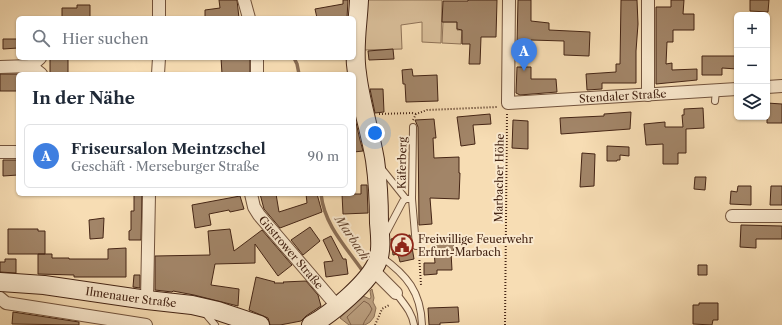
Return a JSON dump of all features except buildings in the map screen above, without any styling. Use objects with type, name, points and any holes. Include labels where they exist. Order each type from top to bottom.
[{"type":"street","points":[[159,0],[160,16]]},
{"type":"street","points":[[244,0],[248,16]]},
{"type":"street","points":[[356,43],[359,0]]},
{"type":"street","points":[[508,105],[509,0]]},
{"type":"street","points":[[648,0],[648,94]]},
{"type":"street","points":[[158,72],[159,60]]},
{"type":"street","points":[[257,60],[257,72]]},
{"type":"street","points":[[320,323],[366,279],[377,256],[379,199],[375,159],[364,114],[355,60]]},
{"type":"street","points":[[0,67],[36,62],[40,72]]},
{"type":"street","points":[[770,87],[782,86]]},
{"type":"street","name":"Stendaler Straße","points":[[508,105],[648,94],[716,95],[734,89]]},
{"type":"street","points":[[0,152],[16,152]]},
{"type":"street","points":[[147,300],[149,196]]},
{"type":"street","name":"Güstrower Straße","points":[[251,196],[254,207],[259,215],[337,306]]},
{"type":"street","points":[[732,216],[782,216]]},
{"type":"street","points":[[377,256],[396,293]]},
{"type":"street","name":"Ilmenauer Straße","points":[[0,282],[71,288],[199,307],[241,318],[260,325]]},
{"type":"street","points":[[2,302],[146,325]]},
{"type":"lane","name":"Käferberg","points":[[413,127],[409,199],[416,246]]},
{"type":"lane","name":"Käferberg","points":[[375,159],[409,199]]},
{"type":"lane","name":"Käferberg","points":[[377,256],[403,202],[409,199]]},
{"type":"lane","points":[[377,256],[401,272],[415,292],[422,312],[422,325]]},
{"type":"lane","points":[[396,293],[408,309],[413,318],[414,325]]},
{"type":"lane","points":[[199,307],[215,325]]},
{"type":"path","points":[[386,114],[416,114],[427,110],[508,105]]},
{"type":"path","name":"Marbacher Höhe","points":[[505,325],[508,105]]},
{"type":"path","points":[[413,127],[416,114]]},
{"type":"path","points":[[416,246],[418,249],[421,286],[419,300]]},
{"type":"path","points":[[375,325],[382,309],[389,305]]},
{"type":"shaded area","points":[[366,0],[442,0],[441,43],[422,42],[422,22],[401,25],[402,49],[364,50]]},
{"type":"shaded area","points":[[443,22],[457,22],[457,30],[462,30],[461,44],[442,43]]},
{"type":"water","points":[[372,289],[374,298],[373,302],[376,308],[374,317],[370,322],[365,325],[349,325],[340,318],[363,296],[370,299],[370,291]]},
{"type":"waterway","name":"Marbach","points":[[295,60],[299,72]]},
{"type":"waterway","name":"Marbach","points":[[321,196],[326,215],[331,225],[362,270]]},
{"type":"place","name":"Friseursalon Meintzschel","points":[[524,71]]},
{"type":"place","name":"Freiwillige Feuerwehr Erfurt-Marbach","points":[[402,245]]}]
